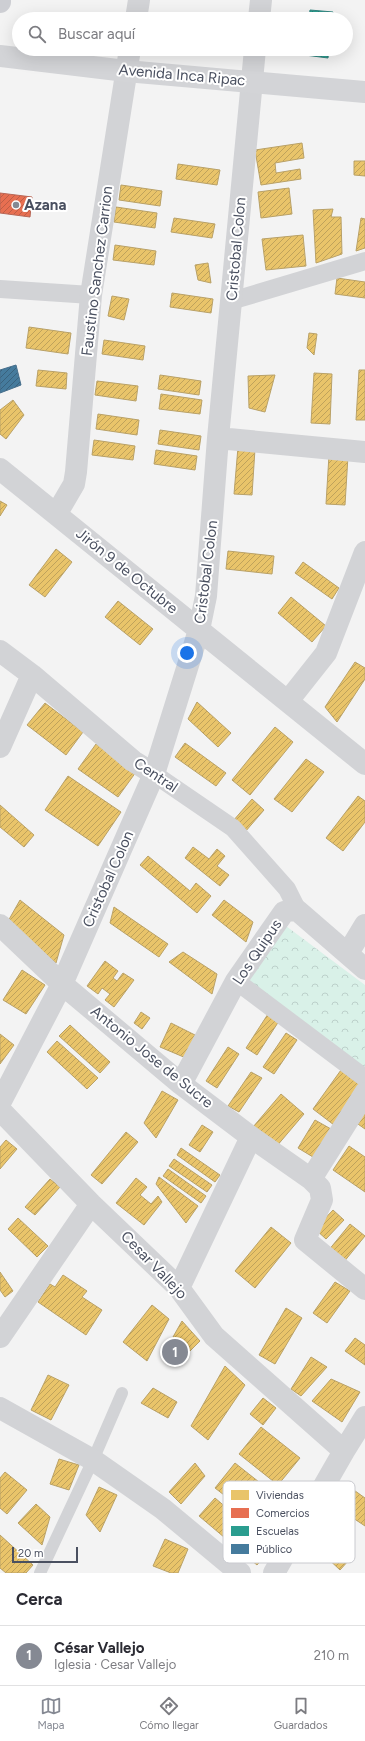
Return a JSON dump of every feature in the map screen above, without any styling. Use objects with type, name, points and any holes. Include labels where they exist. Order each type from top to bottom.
[{"type":"main road","name":"Avenida Inca Ripac","points":[[0,56],[126,70],[252,80],[365,92]]},
{"type":"street","points":[[137,12],[139,0]]},
{"type":"street","points":[[259,12],[261,0]]},
{"type":"street","name":"Faustino Sanchez Carrion","points":[[57,513],[74,484],[76,472],[91,295],[129,56]]},
{"type":"street","name":"Cristobal Colon","points":[[0,1103],[62,984],[154,774],[199,630],[206,596],[218,438],[254,56]]},
{"type":"street","points":[[231,301],[365,261]]},
{"type":"street","points":[[0,289],[91,295]]},
{"type":"street","points":[[218,438],[365,452]]},
{"type":"street","name":"Jirón 9 de Octubre","points":[[0,469],[57,513],[365,764]]},
{"type":"street","points":[[288,701],[326,653],[365,552]]},
{"type":"street","name":"Central","points":[[0,651],[32,675],[133,762],[154,774],[233,828],[287,889],[298,911]]},
{"type":"street","points":[[0,746],[32,675]]},
{"type":"street","name":"Los Quipus","points":[[181,1084],[236,981],[284,912],[291,910],[298,911],[365,969]]},
{"type":"street","name":"Antonio Jose de Sucre","points":[[0,925],[62,984],[181,1084],[250,1137],[311,1179]]},
{"type":"street","points":[[348,953],[365,925]]},
{"type":"street","points":[[236,981],[365,1078]]},
{"type":"street","points":[[365,1093],[311,1179],[320,1188],[322,1200],[305,1240],[365,1289]]},
{"type":"street","name":"Cesar Vallejo","points":[[0,1110],[92,1204],[180,1288],[214,1336],[344,1451]]},
{"type":"street","points":[[180,1288],[250,1137]]},
{"type":"street","points":[[0,1337],[92,1204]]},
{"type":"street","points":[[0,1408],[93,1460],[163,1509],[223,1559]]},
{"type":"street","points":[[327,1481],[365,1417]]},
{"type":"street","points":[[228,1563],[240,1573]]},
{"type":"street","points":[[274,1573],[280,1563]]},
{"type":"lane","points":[[40,1573],[93,1460],[122,1393]]},
{"type":"green space","points":[[286,926],[365,985],[365,1070],[242,978]]},
{"type":"building: Viviendas","points":[[302,143],[304,158],[275,163],[276,173],[300,169],[301,179],[261,185],[255,150]]},
{"type":"building: Viviendas","points":[[354,161],[365,161],[365,176],[354,175]]},
{"type":"building: Viviendas","points":[[178,164],[220,170],[217,185],[176,179]]},
{"type":"building: Viviendas","points":[[121,185],[162,191],[160,206],[119,200]]},
{"type":"building: Viviendas","points":[[289,188],[292,214],[261,218],[258,192]]},
{"type":"building: Viviendas","points":[[116,207],[157,213],[155,228],[114,222]]},
{"type":"building: Viviendas","points":[[333,209],[331,217],[341,217],[342,254],[316,263],[313,210]]},
{"type":"building: Viviendas","points":[[174,218],[215,224],[212,238],[171,232]]},
{"type":"building: Viviendas","points":[[361,218],[365,219],[365,248],[356,251]]},
{"type":"building: Viviendas","points":[[303,235],[306,266],[266,270],[262,239]]},
{"type":"building: Viviendas","points":[[115,245],[156,251],[154,265],[113,260]]},
{"type":"building: Viviendas","points":[[208,263],[211,283],[198,280],[195,265]]},
{"type":"building: Viviendas","points":[[337,278],[365,282],[365,298],[335,294]]},
{"type":"building: Viviendas","points":[[172,293],[213,299],[211,313],[170,307]]},
{"type":"building: Viviendas","points":[[112,296],[129,299],[124,320],[108,316]]},
{"type":"building: Viviendas","points":[[29,327],[71,333],[68,354],[26,348]]},
{"type":"building: Viviendas","points":[[309,333],[317,334],[314,355],[307,348]]},
{"type":"building: Viviendas","points":[[104,340],[145,346],[143,360],[102,354]]},
{"type":"building: Viviendas","points":[[38,370],[67,373],[66,389],[36,386]]},
{"type":"building: Viviendas","points":[[359,370],[365,370],[365,420],[356,420]]},
{"type":"building: Viviendas","points":[[314,373],[332,374],[330,424],[311,423]]},
{"type":"building: Viviendas","points":[[160,375],[201,381],[199,395],[158,389]]},
{"type":"building: Viviendas","points":[[275,375],[265,412],[249,408],[248,376]]},
{"type":"building: Viviendas","points":[[97,381],[138,386],[136,401],[95,395]]},
{"type":"building: Viviendas","points":[[161,394],[202,400],[200,414],[159,409]]},
{"type":"building: Viviendas","points":[[13,400],[24,415],[6,439],[0,434],[0,410]]},
{"type":"building: Viviendas","points":[[98,414],[139,420],[137,435],[96,429]]},
{"type":"building: Viviendas","points":[[160,430],[201,436],[199,450],[158,444]]},
{"type":"building: Viviendas","points":[[94,440],[135,446],[133,460],[92,455]]},
{"type":"building: Viviendas","points":[[238,447],[255,449],[252,495],[234,494]]},
{"type":"building: Viviendas","points":[[156,450],[197,456],[195,470],[154,464]]},
{"type":"building: Viviendas","points":[[329,455],[348,456],[345,505],[326,504]]},
{"type":"building: Viviendas","points":[[0,501],[7,505],[0,516]]},
{"type":"building: Viviendas","points":[[56,549],[72,562],[45,597],[29,585]]},
{"type":"building: Viviendas","points":[[228,551],[274,556],[272,574],[226,569]]},
{"type":"building: Viviendas","points":[[303,562],[339,588],[332,599],[295,573]]},
{"type":"building: Viviendas","points":[[291,597],[326,626],[312,642],[278,613]]},
{"type":"building: Viviendas","points":[[118,601],[153,629],[140,645],[105,617]]},
{"type":"building: Viviendas","points":[[355,662],[365,668],[365,679],[337,722],[325,707]]},
{"type":"building: Viviendas","points":[[197,702],[231,733],[218,747],[188,719]]},
{"type":"building: Viviendas","points":[[45,703],[83,732],[66,755],[27,725]]},
{"type":"building: Viviendas","points":[[275,727],[293,742],[250,795],[232,780]]},
{"type":"building: Viviendas","points":[[185,743],[226,773],[216,786],[175,757]]},
{"type":"building: Viviendas","points":[[96,744],[136,772],[118,797],[78,769]]},
{"type":"building: Viviendas","points":[[306,759],[324,772],[292,812],[274,799]]},
{"type":"building: Viviendas","points":[[68,776],[121,812],[98,846],[45,810]]},
{"type":"building: Viviendas","points":[[358,796],[365,801],[365,822],[343,851],[326,838]]},
{"type":"building: Viviendas","points":[[252,799],[264,810],[245,832],[233,821]]},
{"type":"building: Viviendas","points":[[0,805],[34,835],[24,847],[0,827]]},
{"type":"building: Viviendas","points":[[193,847],[209,859],[217,849],[225,856],[217,866],[229,875],[220,886],[185,858]]},
{"type":"building: Viviendas","points":[[148,856],[190,891],[196,883],[211,896],[197,913],[140,865]]},
{"type":"building: Viviendas","points":[[20,900],[64,935],[56,963],[7,923]]},
{"type":"building: Viviendas","points":[[224,900],[253,922],[246,942],[212,915]]},
{"type":"building: Viviendas","points":[[114,907],[168,944],[159,957],[110,923]]},
{"type":"building: Viviendas","points":[[183,952],[217,974],[212,994],[169,962]]},
{"type":"building: Viviendas","points":[[105,961],[118,971],[113,978],[117,981],[123,973],[134,980],[114,1007],[105,1000],[110,994],[102,988],[98,994],[87,986]]},
{"type":"building: Viviendas","points":[[22,970],[45,985],[26,1014],[3,1000]]},
{"type":"building: Viviendas","points":[[141,1012],[150,1018],[142,1029],[134,1023]]},
{"type":"building: Viviendas","points":[[268,1014],[279,1021],[257,1055],[246,1048]]},
{"type":"building: Viviendas","points":[[171,1023],[197,1036],[186,1058],[160,1047]]},
{"type":"building: Viviendas","points":[[70,1025],[110,1062],[100,1073],[59,1036]]},
{"type":"building: Viviendas","points":[[286,1033],[297,1040],[274,1074],[263,1067]]},
{"type":"building: Viviendas","points":[[0,1034],[14,1045],[0,1064]]},
{"type":"building: Viviendas","points":[[57,1041],[98,1078],[87,1089],[47,1052]]},
{"type":"building: Viviendas","points":[[228,1047],[239,1054],[217,1088],[206,1081]]},
{"type":"building: Viviendas","points":[[341,1070],[362,1085],[334,1125],[313,1109]]},
{"type":"building: Viviendas","points":[[251,1072],[262,1078],[239,1112],[228,1106]]},
{"type":"building: Viviendas","points":[[162,1091],[178,1100],[156,1138],[144,1123]]},
{"type":"building: Viviendas","points":[[281,1094],[304,1114],[276,1147],[253,1127]]},
{"type":"building: Viviendas","points":[[365,1107],[365,1129],[355,1122]]},
{"type":"building: Viviendas","points":[[315,1120],[331,1129],[313,1157],[298,1148]]},
{"type":"building: Viviendas","points":[[202,1125],[213,1132],[200,1152],[189,1145]]},
{"type":"building: Viviendas","points":[[126,1132],[138,1142],[102,1184],[91,1175]]},
{"type":"building: Viviendas","points":[[6,1140],[17,1149],[0,1169],[0,1147]]},
{"type":"building: Viviendas","points":[[349,1146],[365,1157],[365,1192],[333,1170]]},
{"type":"building: Viviendas","points":[[181,1148],[220,1175],[215,1182],[177,1155]]},
{"type":"building: Viviendas","points":[[174,1159],[212,1185],[207,1192],[169,1166]]},
{"type":"building: Viviendas","points":[[168,1169],[206,1196],[201,1203],[163,1176]]},
{"type":"building: Viviendas","points":[[159,1177],[198,1206],[186,1223],[156,1184]]},
{"type":"building: Viviendas","points":[[136,1178],[147,1187],[140,1195],[151,1204],[158,1196],[162,1202],[144,1225],[116,1203]]},
{"type":"building: Viviendas","points":[[50,1179],[60,1187],[35,1215],[25,1207]]},
{"type":"building: Viviendas","points":[[333,1210],[344,1220],[326,1239],[315,1229]]},
{"type":"building: Viviendas","points":[[18,1218],[48,1246],[37,1257],[8,1229]]},
{"type":"building: Viviendas","points":[[350,1224],[365,1236],[343,1263],[328,1251]]},
{"type":"building: Viviendas","points":[[271,1227],[291,1243],[255,1288],[235,1271]]},
{"type":"building: Viviendas","points":[[0,1272],[13,1291],[5,1297],[0,1290]]},
{"type":"building: Viviendas","points":[[63,1275],[87,1291],[82,1297],[102,1310],[86,1335],[38,1302],[50,1284],[55,1287]]},
{"type":"building: Viviendas","points":[[335,1282],[350,1291],[327,1323],[313,1313]]},
{"type":"building: Viviendas","points":[[152,1305],[169,1319],[147,1361],[123,1342]]},
{"type":"building: Viviendas","points":[[286,1308],[302,1318],[275,1364],[259,1355]]},
{"type":"building: Viviendas","points":[[182,1321],[200,1341],[190,1351],[173,1337]]},
{"type":"building: Viviendas","points":[[355,1338],[365,1345],[365,1365],[345,1351]]},
{"type":"building: Viviendas","points":[[311,1357],[327,1367],[301,1396],[291,1389]]},
{"type":"building: Viviendas","points":[[225,1366],[245,1385],[208,1440],[191,1426]]},
{"type":"building: Viviendas","points":[[48,1375],[69,1385],[51,1420],[31,1410]]},
{"type":"building: Viviendas","points":[[331,1379],[360,1392],[342,1422],[312,1401]]},
{"type":"building: Viviendas","points":[[153,1388],[177,1402],[168,1418],[141,1403]]},
{"type":"building: Viviendas","points":[[263,1398],[276,1408],[263,1425],[250,1414]]},
{"type":"building: Viviendas","points":[[261,1427],[300,1458],[281,1481],[273,1481],[239,1454]]},
{"type":"building: Viviendas","points":[[59,1459],[79,1465],[69,1490],[50,1484]]},
{"type":"building: Viviendas","points":[[195,1463],[205,1476],[181,1504],[169,1492]]},
{"type":"building: Viviendas","points":[[235,1463],[258,1481],[223,1481],[223,1494],[215,1488]]},
{"type":"building: Viviendas","points":[[5,1472],[27,1490],[7,1514],[0,1508],[0,1478]]},
{"type":"building: Viviendas","points":[[99,1487],[117,1495],[100,1532],[86,1515]]},
{"type":"building: Viviendas","points":[[355,1491],[365,1498],[365,1526],[355,1519]]},
{"type":"building: Viviendas","points":[[215,1498],[223,1505],[223,1536],[199,1516]]},
{"type":"building: Viviendas","points":[[36,1504],[50,1517],[42,1545],[18,1523]]},
{"type":"building: Viviendas","points":[[0,1535],[33,1565],[26,1573],[6,1573],[0,1568]]},
{"type":"building: Viviendas","points":[[165,1539],[188,1549],[178,1573],[171,1573],[153,1566]]},
{"type":"building: Viviendas","points":[[333,1563],[346,1563],[340,1570]]},
{"type":"building: Comercios","name":"Azana","points":[[0,193],[32,197],[30,217],[0,213]]},
{"type":"building: Escuelas","points":[[310,10],[333,12],[310,12]]},
{"type":"building: Escuelas","points":[[313,56],[328,56],[328,58]]},
{"type":"building: Público","points":[[16,365],[21,385],[0,393],[0,370]]},
{"type":"place","name":"Azana","points":[[16,205]]},
{"type":"place","name":"César Vallejo","points":[[175,1352]]}]
